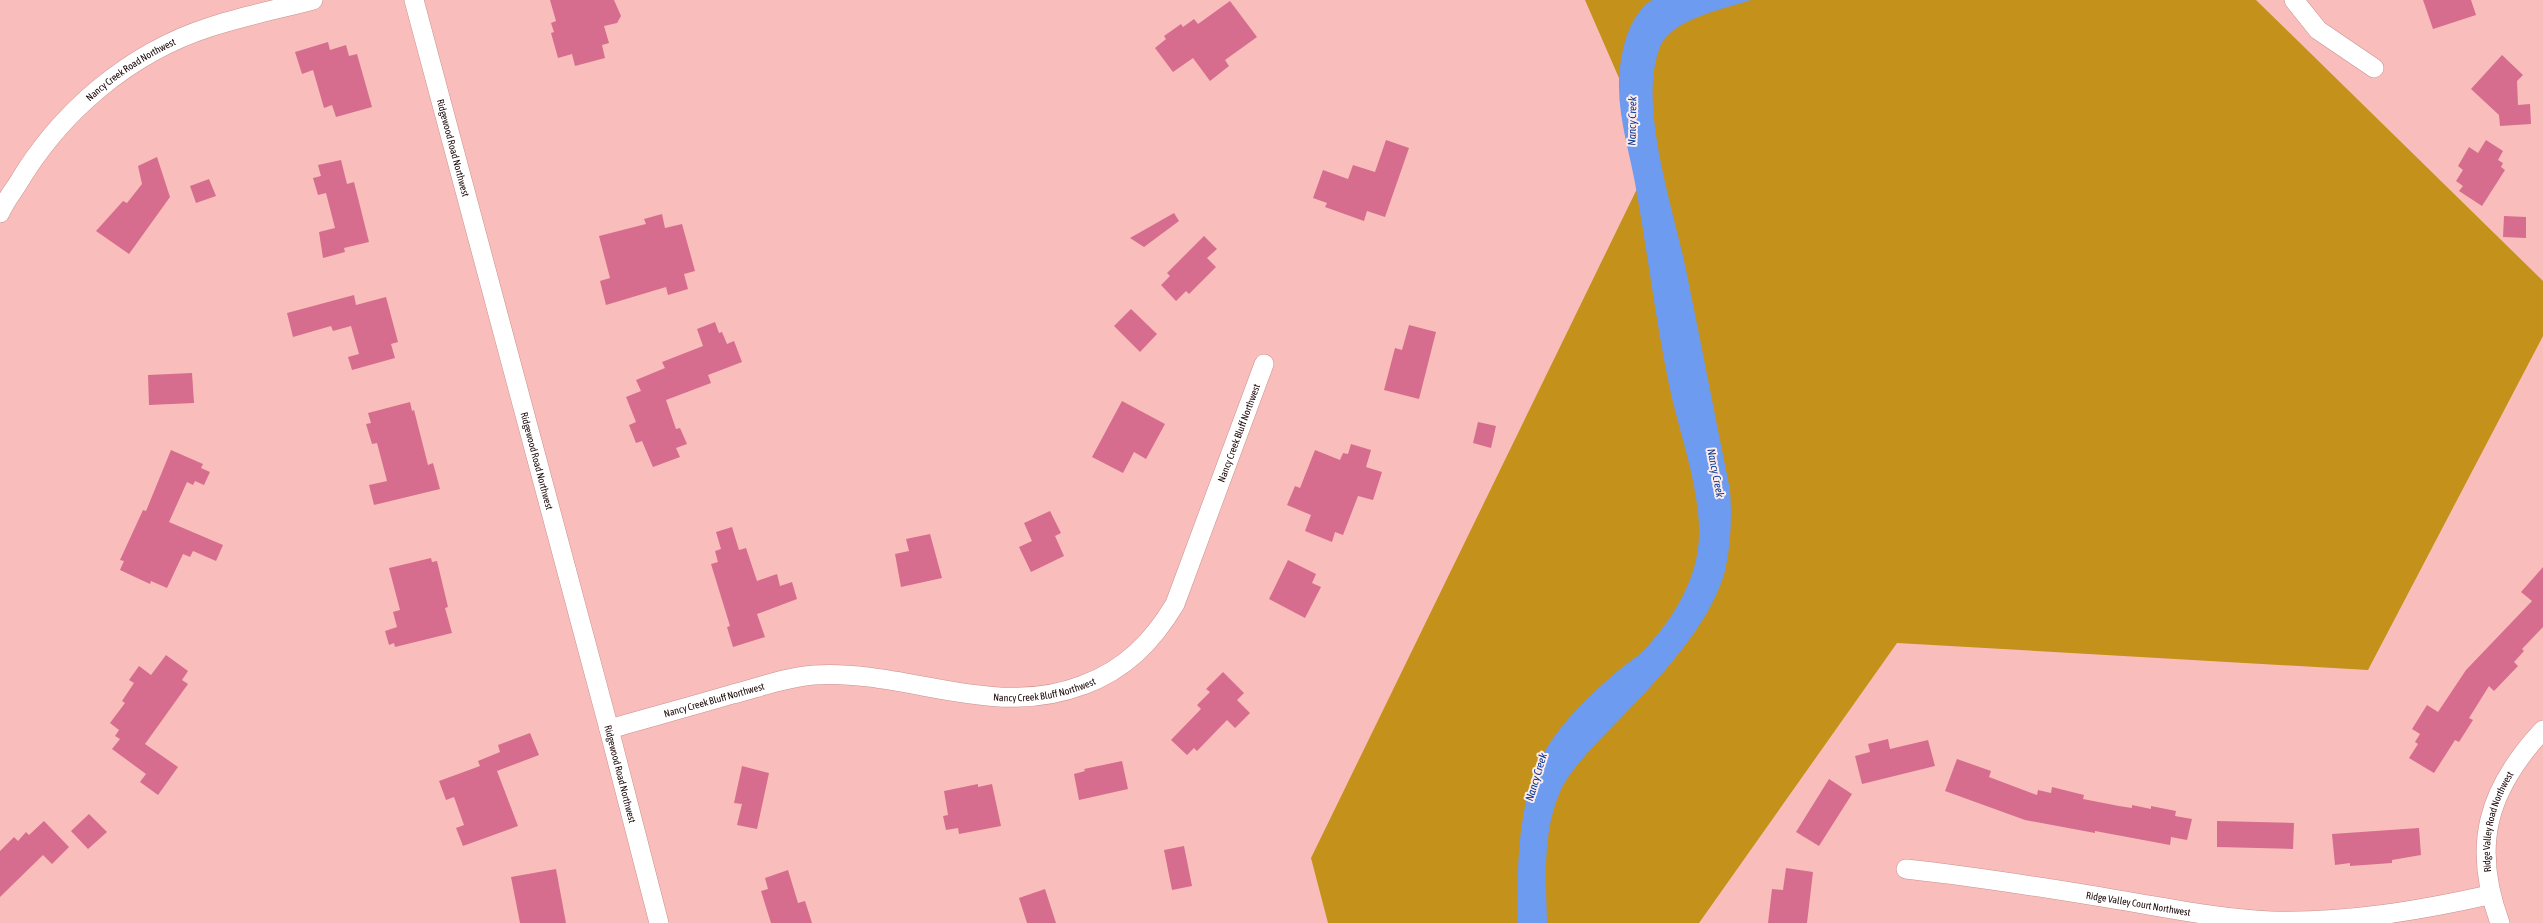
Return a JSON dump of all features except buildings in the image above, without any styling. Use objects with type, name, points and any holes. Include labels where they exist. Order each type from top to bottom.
[{"type":"street","name":"Nancy Creek Road Northwest","points":[[0,214],[33,157],[73,110],[121,71],[164,46],[210,27],[313,0]]},
{"type":"street","name":"Ridgewood Road Northwest","points":[[414,0],[609,729],[659,923]]},
{"type":"street","points":[[2294,0],[2318,30],[2374,68]]},
{"type":"street","name":"Nancy Creek Bluff Northwest","points":[[609,729],[780,681],[814,675],[862,676],[1016,699],[1061,694],[1100,679],[1124,664],[1144,647],[1162,626],[1175,604],[1264,364]]},
{"type":"street","name":"Ridge Valley Road Northwest","points":[[2500,923],[2489,895],[2485,862],[2487,830],[2495,800],[2510,770],[2543,730]]},
{"type":"street","name":"Ridge Valley Court Northwest","points":[[1906,869],[1986,878],[2200,914],[2270,921],[2324,921],[2378,917],[2426,909],[2489,895]]},
{"type":"shaded area","points":[[1585,0],[2256,0],[2543,281],[2543,336],[2368,670],[1897,643],[1699,923],[1328,923],[1311,858],[1653,156]]},
{"type":"water","name":"Nancy Creek","points":[[1652,0],[1751,0],[1713,11],[1675,29],[1666,37],[1660,47],[1654,71],[1653,98],[1655,127],[1660,158],[1686,270],[1730,490],[1731,520],[1729,551],[1725,571],[1718,591],[1708,611],[1681,651],[1650,688],[1586,754],[1564,784],[1554,808],[1550,824],[1546,856],[1547,923],[1517,923],[1520,835],[1529,791],[1545,751],[1560,728],[1588,698],[1622,667],[1643,651],[1665,626],[1690,581],[1698,548],[1699,531],[1696,498],[1672,398],[1657,322],[1637,194],[1623,124],[1619,95],[1621,59],[1627,36],[1637,15]]}]
